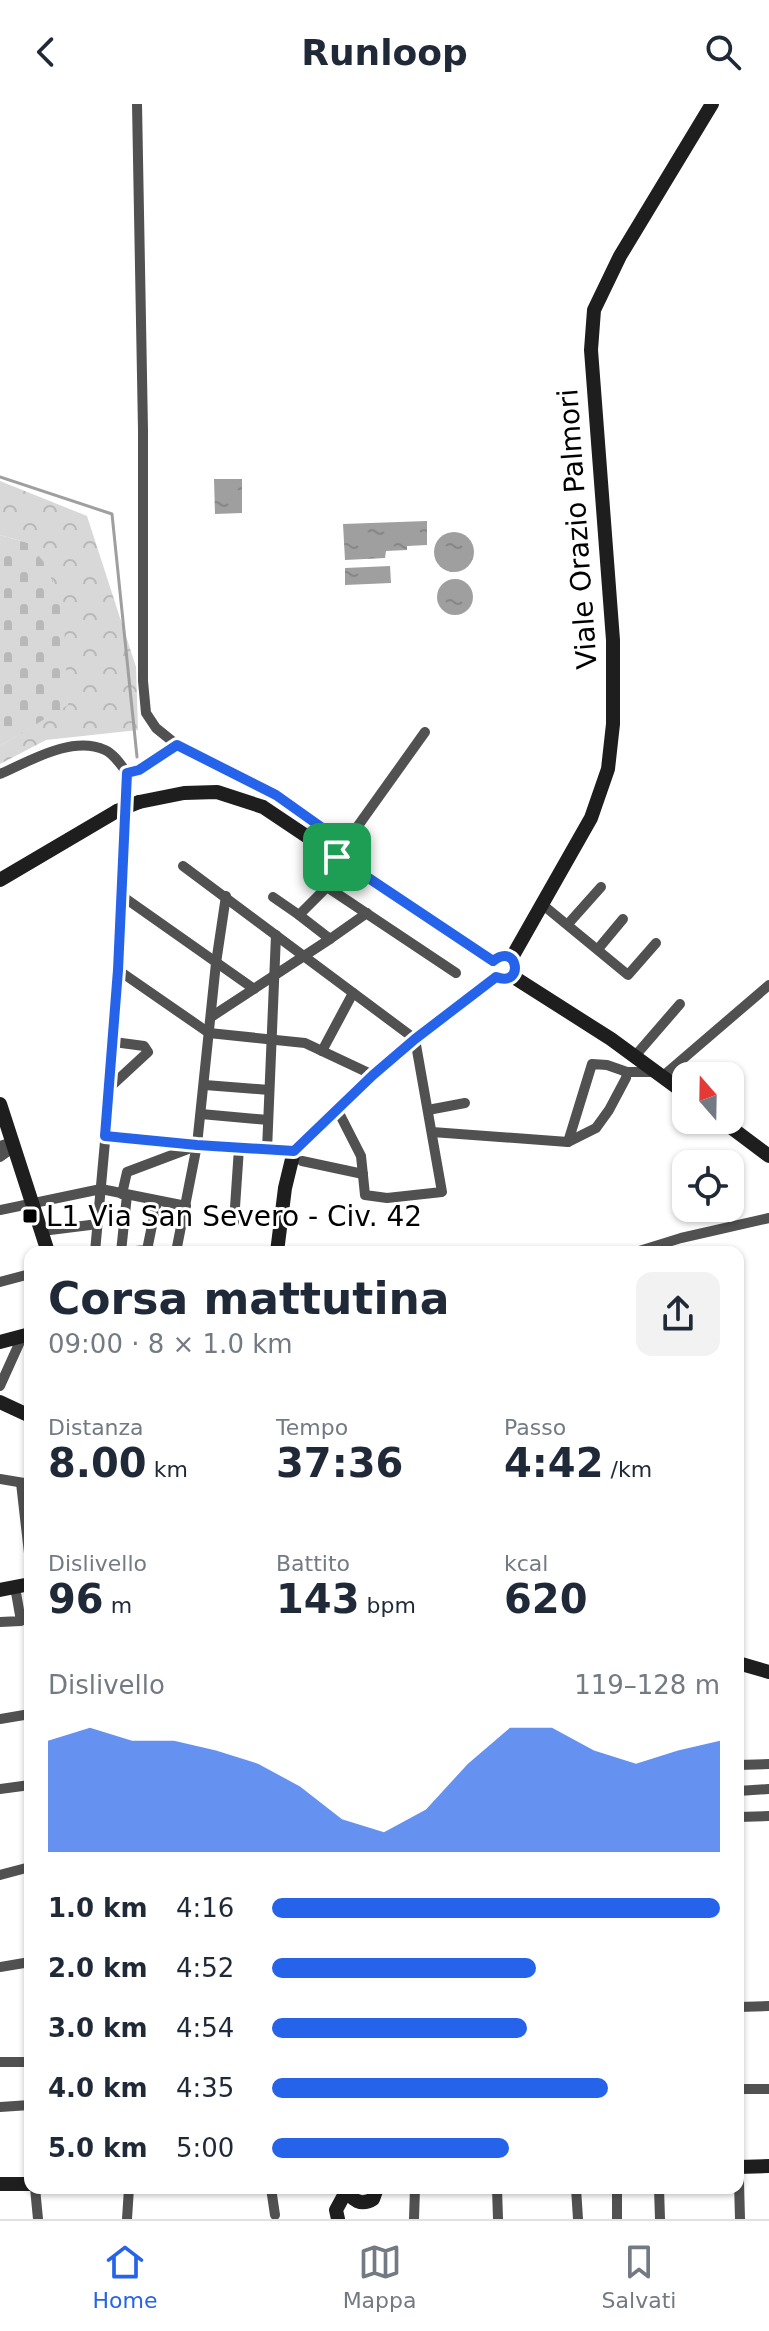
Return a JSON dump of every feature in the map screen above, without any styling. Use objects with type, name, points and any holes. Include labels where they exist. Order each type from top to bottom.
[{"type":"street","points":[[137,104],[143,430],[143,681],[146,713],[156,728],[177,745],[276,795],[341,850],[493,961]]},
{"type":"street","name":"Viale Orazio Palmori","points":[[511,959],[591,818],[608,769],[613,724],[613,640],[591,350],[594,310],[620,256],[712,104]]},
{"type":"street","points":[[341,850],[425,732]]},
{"type":"street","points":[[127,773],[139,770],[177,745]]},
{"type":"street","points":[[0,774],[62,747],[106,750],[127,773],[114,1042],[96,1246]]},
{"type":"street","points":[[0,880],[117,811],[157,797],[200,792],[217,792],[263,807],[341,850]]},
{"type":"street","points":[[183,866],[415,1039],[442,1192],[387,1198],[365,1195],[361,1156],[337,1109]]},
{"type":"street","points":[[299,915],[327,887],[456,973]]},
{"type":"street","points":[[568,924],[601,887]]},
{"type":"street","points":[[122,896],[254,989]]},
{"type":"street","points":[[177,1246],[197,1145],[226,896]]},
{"type":"street","points":[[273,897],[330,939]]},
{"type":"street","points":[[543,905],[628,975],[656,943]]},
{"type":"street","points":[[211,1017],[367,913]]},
{"type":"street","points":[[598,949],[623,919]]},
{"type":"street","points":[[267,1150],[276,935]]},
{"type":"street","points":[[503,956],[511,959],[515,968],[512,976],[503,980],[496,977],[491,970],[493,961],[503,956]]},
{"type":"street","points":[[118,970],[209,1033],[305,1043],[373,1075]]},
{"type":"street","points":[[512,976],[672,1083]]},
{"type":"street","points":[[278,1246],[285,1188],[298,1156],[337,1109],[373,1075],[496,977]]},
{"type":"street","points":[[568,1142],[592,1064],[627,1072],[660,1074],[769,985]]},
{"type":"street","points":[[322,1051],[353,993]]},
{"type":"street","points":[[635,1056],[680,1004]]},
{"type":"street","points":[[109,1088],[148,1052],[144,1046],[114,1042]]},
{"type":"street","points":[[432,1132],[568,1142],[596,1128],[609,1110],[627,1072]]},
{"type":"street","points":[[205,1085],[269,1090]]},
{"type":"street","points":[[428,1110],[465,1103]]},
{"type":"street","points":[[0,1104],[9,1145],[33,1202],[46,1246]]},
{"type":"street","points":[[201,1114],[268,1120]]},
{"type":"street","points":[[740,1134],[769,1156]]},
{"type":"street","points":[[105,1136],[267,1150],[363,1174]]},
{"type":"street","points":[[0,1157],[9,1145]]},
{"type":"street","points":[[122,1246],[127,1172],[197,1145]]},
{"type":"street","points":[[234,1222],[239,1148]]},
{"type":"street","points":[[0,1210],[101,1189],[186,1206]]},
{"type":"street","points":[[148,1246],[157,1201]]},
{"type":"street","points":[[655,1246],[769,1218]]},
{"type":"street","points":[[42,1231],[98,1224]]},
{"type":"street","points":[[0,1282],[24,1276]]},
{"type":"street","points":[[0,1342],[24,1335]]},
{"type":"street","points":[[0,1386],[24,1338]]},
{"type":"street","points":[[0,1402],[24,1413]]},
{"type":"street","points":[[0,1479],[24,1484]]},
{"type":"street","points":[[0,1622],[21,1621],[15,1587]]},
{"type":"street","points":[[744,1665],[769,1672]]},
{"type":"street","points":[[0,1719],[24,1715]]},
{"type":"street","points":[[744,1765],[769,1764]]},
{"type":"street","points":[[0,1789],[24,1786]]},
{"type":"street","points":[[744,1791],[769,1789]]},
{"type":"street","points":[[744,1817],[769,1816]]},
{"type":"street","points":[[0,1875],[24,1869]]},
{"type":"street","points":[[0,1967],[24,1963]]},
{"type":"street","points":[[744,2007],[769,2006]]},
{"type":"street","points":[[0,2062],[24,2062]]},
{"type":"street","points":[[744,2089],[769,2089]]},
{"type":"street","points":[[0,2107],[24,2105]]},
{"type":"street","points":[[744,2167],[769,2166]]},
{"type":"street","points":[[0,2184],[24,2184]]},
{"type":"street","points":[[36,2194],[38,2219]]},
{"type":"street","points":[[127,2219],[129,2194]]},
{"type":"street","points":[[272,2194],[275,2215]]},
{"type":"street","points":[[345,2194],[336,2210],[340,2219],[371,2200],[375,2194]]},
{"type":"street","points":[[349,2194],[354,2200],[364,2203]]},
{"type":"street","points":[[414,2219],[415,2194]]},
{"type":"street","points":[[497,2194],[498,2219]]},
{"type":"street","points":[[576,2194],[578,2219]]},
{"type":"street","points":[[617,2194],[617,2219]]},
{"type":"street","points":[[659,2194],[660,2219]]},
{"type":"street","points":[[739,2194],[740,2219]]},
{"type":"green space","points":[[0,481],[87,516],[136,667],[138,730],[46,740],[0,764],[0,746],[68,704],[28,543],[0,535]]},
{"type":"green space","points":[[0,535],[28,543],[43,561],[63,603],[68,705],[0,746]]},
{"type":"water","points":[[214,479],[242,479],[242,513],[215,514]]},
{"type":"water","points":[[427,521],[427,545],[386,551],[385,558],[345,560],[343,524]]},
{"type":"water","points":[[454,532],[468,538],[474,552],[468,566],[454,572],[440,566],[434,552],[440,538]]},
{"type":"water","points":[[390,566],[391,583],[345,585],[345,568]]},
{"type":"water","points":[[455,579],[468,584],[473,597],[468,610],[455,615],[442,610],[437,597],[442,584]]},
{"type":"waterway","points":[[0,477],[112,514],[137,757]]},
{"type":"place","name":"L1 Via San Severo - Civ. 42","points":[[30,1216]]},
{"type":"route","points":[[177,745],[276,795],[345,844],[337,857],[493,961],[501,956],[510,958],[515,965],[513,974],[506,980],[496,977],[415,1039],[294,1151],[105,1136],[114,1042],[127,773],[139,770],[177,745]]}]
